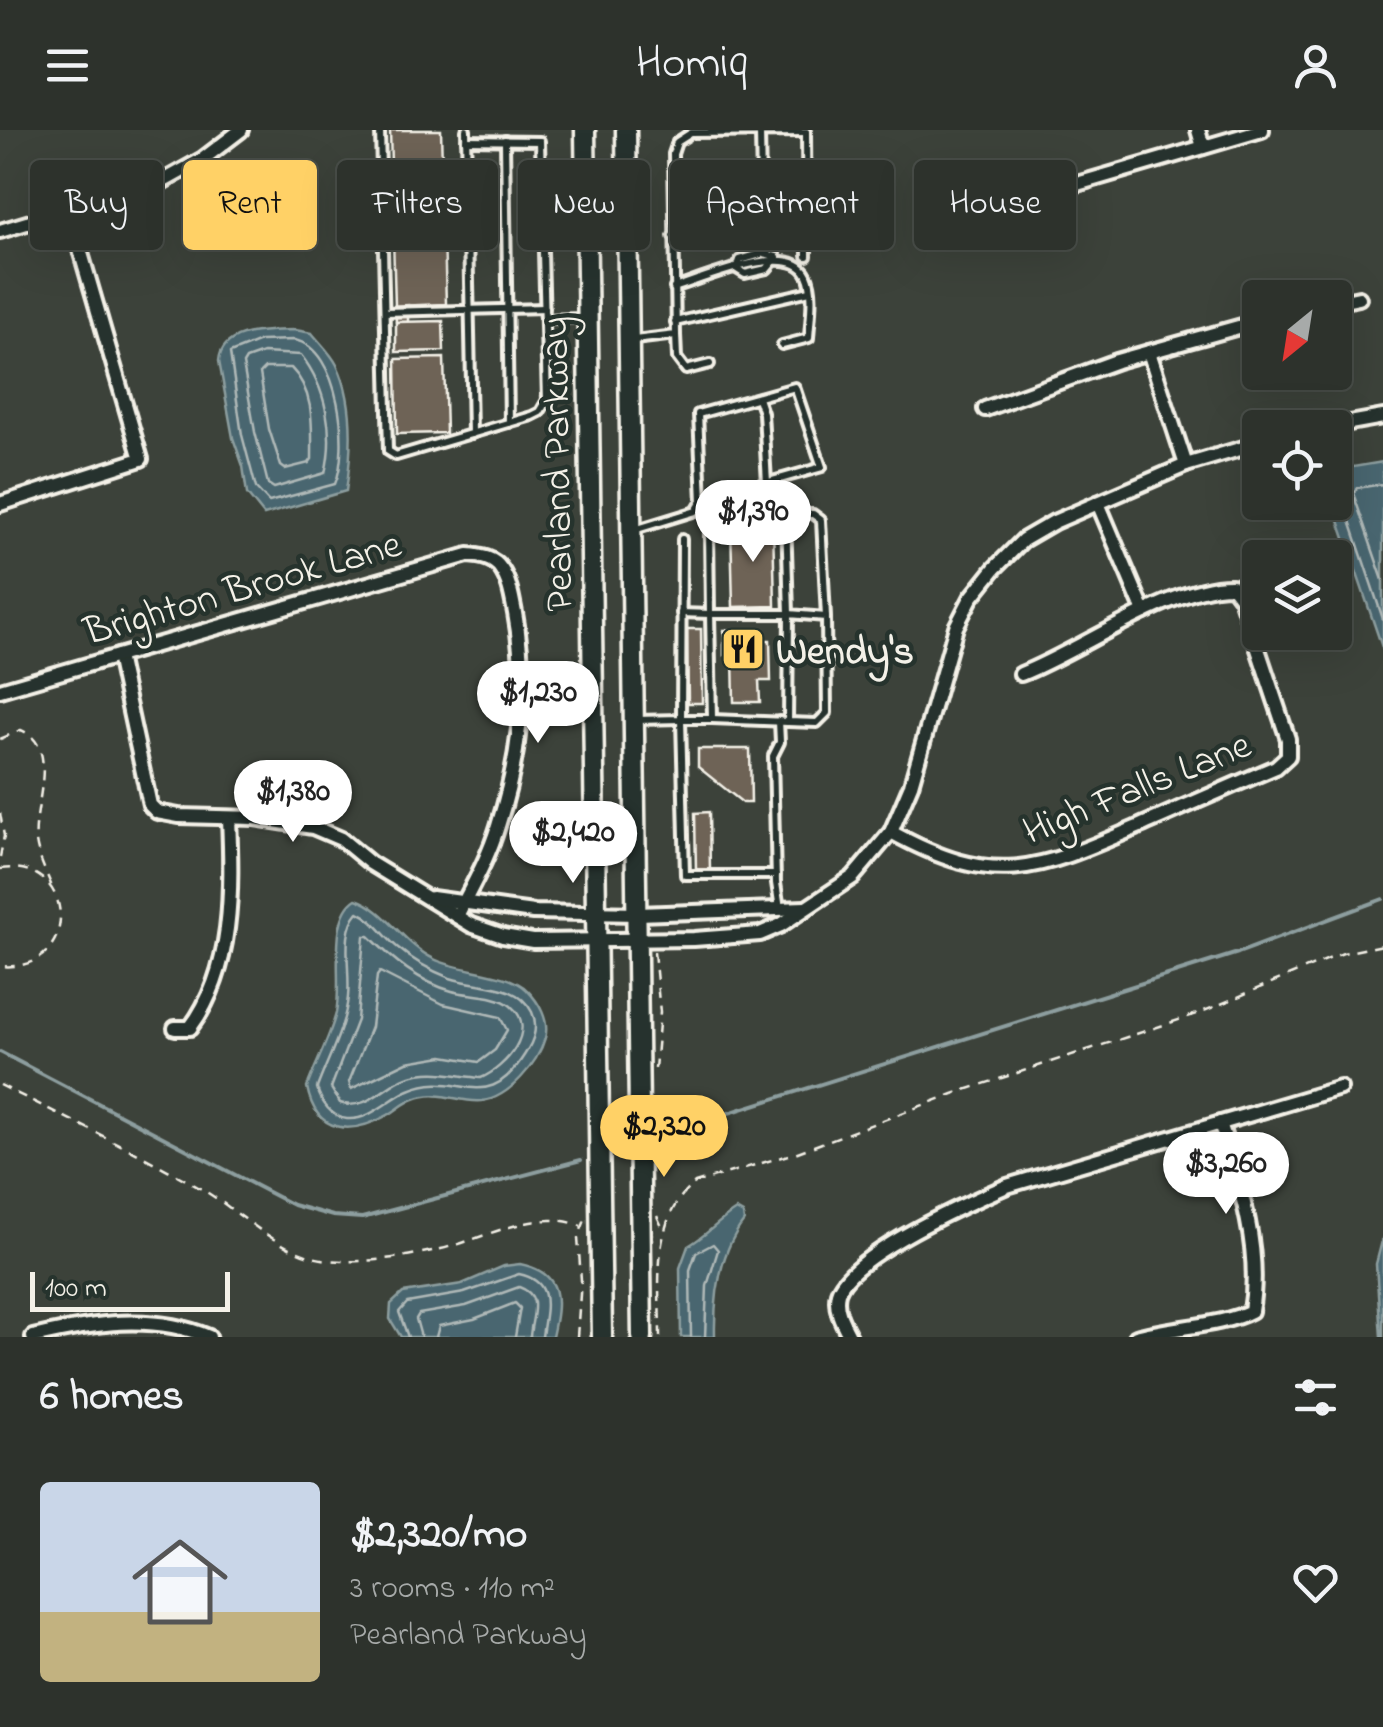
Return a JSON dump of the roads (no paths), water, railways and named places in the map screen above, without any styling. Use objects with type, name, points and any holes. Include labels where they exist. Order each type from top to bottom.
[{"type":"main road","name":"Pearland Parkway","points":[[585,130],[602,1337]]},
{"type":"main road","name":"Pearland Parkway","points":[[626,130],[638,914],[646,940],[642,1337]]},
{"type":"street","points":[[163,181],[203,159],[241,130]]},
{"type":"street","points":[[1198,130],[1204,147]]},
{"type":"street","points":[[1076,184],[1262,130]]},
{"type":"street","points":[[0,231],[30,223]]},
{"type":"street","points":[[0,504],[141,458],[80,250]]},
{"type":"street","points":[[1352,300],[1359,298]]},
{"type":"street","points":[[985,409],[1148,352],[1242,326]]},
{"type":"street","points":[[1148,352],[1186,465]]},
{"type":"street","points":[[1352,423],[1383,417]]},
{"type":"street","points":[[118,656],[150,805],[157,812],[255,818],[313,827],[341,838],[370,862],[457,916],[503,936],[533,942],[760,934],[781,926],[853,877],[891,832],[911,786],[956,626],[994,568],[1023,540],[1054,522],[1186,465],[1242,449]]},
{"type":"street","points":[[1020,674],[1144,612],[1098,503]]},
{"type":"street","name":"Brighton Brook Lane","points":[[0,690],[468,555],[483,556],[500,566],[510,586],[517,625],[520,724],[498,828],[475,886],[464,901]]},
{"type":"street","name":"High Falls Lane","points":[[891,832],[926,851],[961,863],[1006,868],[1041,866],[1276,767],[1288,756],[1288,739],[1241,598],[1232,586],[1214,586],[1144,612]]},
{"type":"street","points":[[174,1028],[190,1028],[200,1014],[220,963],[231,885],[229,818]]},
{"type":"street","points":[[425,897],[534,912],[597,914],[808,908]]},
{"type":"street","points":[[457,916],[464,901]]},
{"type":"street","points":[[850,1337],[837,1306],[843,1285],[856,1271],[916,1230],[1006,1186],[1340,1088]]},
{"type":"street","points":[[1136,1337],[1169,1328],[1237,1319],[1251,1311],[1254,1292],[1248,1216],[1220,1123]]},
{"type":"street","points":[[34,1337],[140,1321],[175,1326],[209,1337]]},
{"type":"lane","points":[[380,130],[388,451],[396,456],[540,412],[547,400],[540,140],[466,140]]},
{"type":"lane","points":[[466,130],[472,434]]},
{"type":"lane","points":[[672,160],[677,142],[691,131],[806,131],[806,160]]},
{"type":"lane","points":[[760,132],[761,160]]},
{"type":"lane","points":[[505,140],[509,423]]},
{"type":"lane","points":[[673,250],[677,358],[686,370],[710,364]]},
{"type":"lane","points":[[807,250],[807,256]]},
{"type":"lane","points":[[674,288],[777,258],[795,262],[807,273],[809,338],[782,345]]},
{"type":"lane","points":[[675,322],[810,290]]},
{"type":"lane","points":[[385,312],[545,308]]},
{"type":"lane","points":[[545,319],[588,318]]},
{"type":"lane","points":[[630,340],[676,335]]},
{"type":"lane","points":[[632,530],[696,511],[702,501],[698,414],[795,387],[822,467],[702,501]]},
{"type":"lane","points":[[758,398],[763,413],[767,482]]},
{"type":"lane","points":[[635,720],[712,719],[788,722],[817,722],[827,713],[824,533],[821,520],[804,512],[786,518],[788,722]]},
{"type":"lane","points":[[709,527],[712,719]]},
{"type":"lane","points":[[682,539],[685,875],[776,875]]},
{"type":"lane","points":[[682,613],[826,617]]},
{"type":"lane","points":[[778,721],[780,742],[773,756],[780,910]]},
{"type":"water","points":[[295,330],[312,333],[335,361],[343,379],[351,427],[346,491],[264,515],[247,494],[219,361],[228,342],[238,337]]},
{"type":"water","points":[[1383,462],[1383,650],[1352,559],[1352,540],[1346,540],[1339,520],[1352,520],[1352,467]]},
{"type":"water","points":[[356,899],[377,911],[423,953],[457,967],[508,979],[531,995],[545,1019],[545,1038],[529,1068],[512,1086],[482,1101],[423,1096],[375,1122],[349,1128],[327,1122],[318,1114],[307,1087],[336,1013],[339,935],[347,908]]},
{"type":"water","points":[[736,1210],[743,1214],[744,1221],[729,1247],[720,1276],[715,1337],[681,1337],[680,1268],[688,1246]]},
{"type":"water","points":[[1383,1237],[1383,1337],[1381,1337],[1376,1264]]},
{"type":"water","points":[[520,1264],[545,1274],[556,1290],[552,1337],[401,1337],[390,1319],[391,1304],[403,1293],[462,1284],[504,1266]]},
{"type":"waterway","points":[[665,1133],[1238,953],[1383,899]]},
{"type":"waterway","points":[[0,1052],[293,1205],[333,1216],[362,1218],[581,1160]]},
{"type":"place","name":"Wendy's","points":[[743,649]]}]
